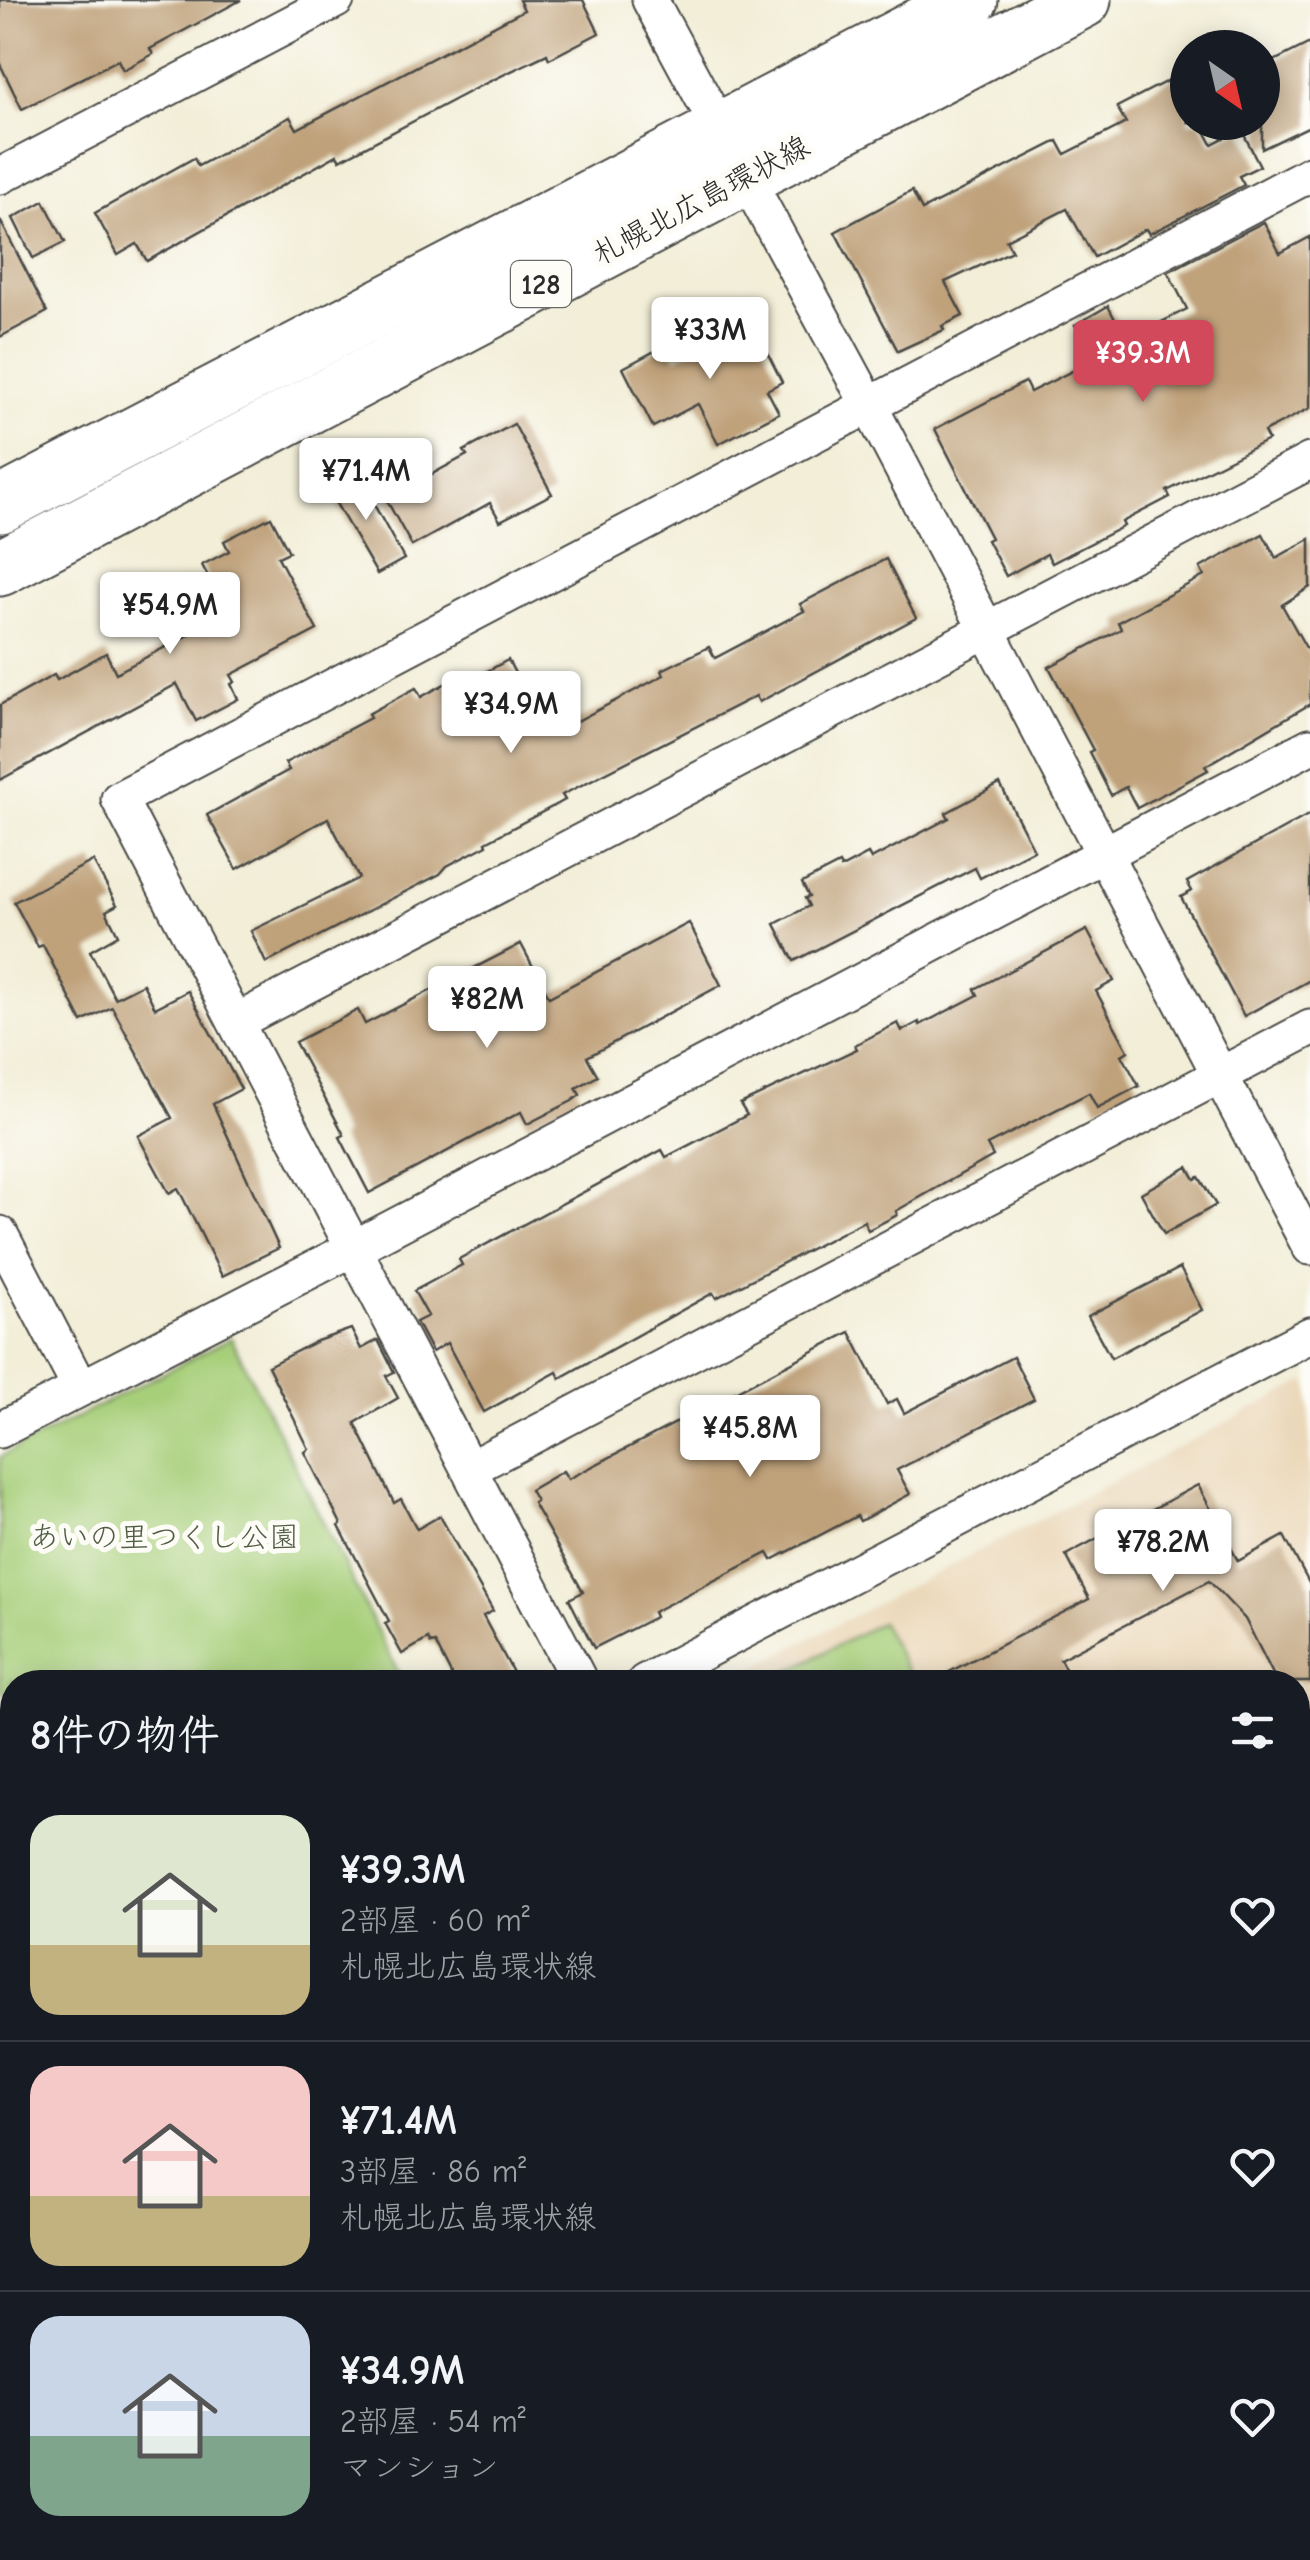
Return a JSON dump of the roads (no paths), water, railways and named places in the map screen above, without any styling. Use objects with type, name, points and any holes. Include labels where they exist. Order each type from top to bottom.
[{"type":"main road","name":"札幌北広島環状線","points":[[0,568],[732,153],[970,0]]},
{"type":"main road","name":"札幌北広島環状線","points":[[0,506],[732,153],[1083,0]]},
{"type":"street","points":[[0,176],[336,0]]},
{"type":"street","points":[[650,0],[869,405],[1310,1246]]},
{"type":"street","points":[[574,1670],[118,799],[1310,174]]},
{"type":"street","points":[[236,1022],[1310,461]]},
{"type":"street","points":[[0,1430],[1310,746]]},
{"type":"street","points":[[469,1470],[1310,1028]]},
{"type":"street","points":[[0,1234],[80,1388]]},
{"type":"street","points":[[668,1670],[1310,1336]]},
{"type":"park label","name":"あいの里つくし公園","points":[[164,1537]]}]
